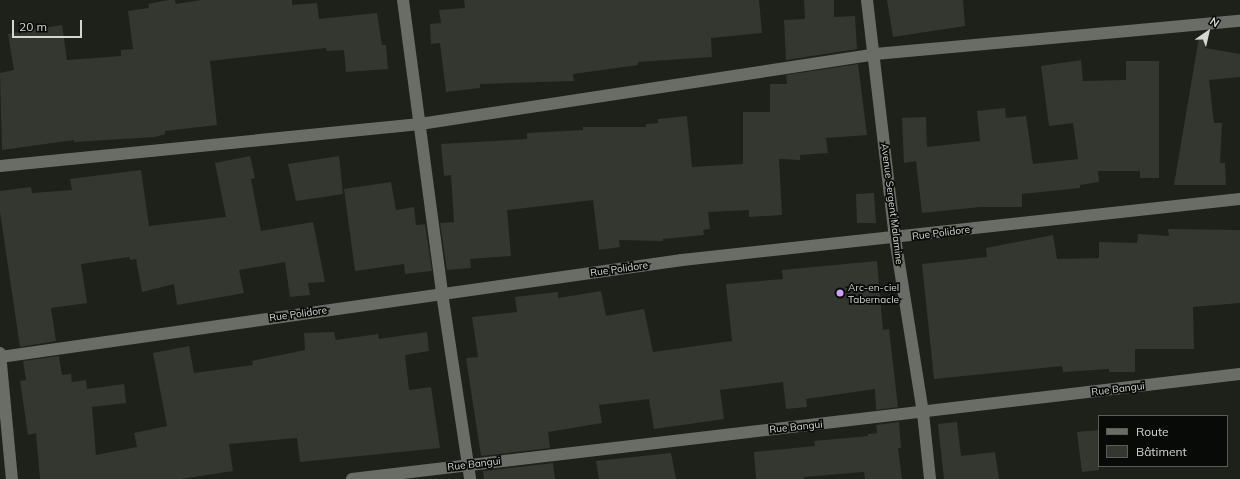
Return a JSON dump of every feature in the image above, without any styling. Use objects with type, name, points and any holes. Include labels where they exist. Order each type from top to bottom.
[{"type":"street","points":[[403,0],[442,293],[469,464],[470,479]]},
{"type":"street","name":"Avenue Sergent Malamine","points":[[867,0],[895,238],[923,413],[930,479]]},
{"type":"street","points":[[0,166],[420,124],[874,54],[1240,21]]},
{"type":"street","name":"Rue Polidore","points":[[0,357],[682,260],[895,238],[1240,199]]},
{"type":"street","points":[[0,353],[12,479]]},
{"type":"street","name":"Rue Bangui","points":[[352,479],[469,464],[923,413],[1240,374]]},
{"type":"building","points":[[175,0],[176,4],[201,0],[292,0],[292,5],[317,3],[319,19],[377,13],[382,45],[386,45],[388,69],[346,72],[344,50],[327,51],[326,48],[210,61],[217,125],[165,131],[165,134],[155,137],[74,142],[74,140],[2,150],[0,73],[14,70],[8,34],[62,25],[67,60],[121,56],[121,50],[133,49],[128,11],[149,8],[148,4]]},
{"type":"building","points":[[464,0],[759,0],[762,33],[711,38],[712,57],[638,62],[638,65],[573,74],[574,81],[480,84],[480,88],[446,92],[440,43],[431,44],[430,24],[441,23],[439,10],[465,8]]},
{"type":"building","points":[[804,0],[834,0],[834,17],[855,16],[857,49],[786,60],[784,20],[805,19]]},
{"type":"building","points":[[887,0],[963,0],[965,26],[893,37]]},
{"type":"building","points":[[1199,37],[1204,37],[1205,48],[1240,54],[1240,77],[1209,80],[1214,123],[1222,123],[1220,163],[1225,163],[1226,185],[1174,185]]},
{"type":"building","points":[[1081,60],[1083,81],[1126,80],[1126,61],[1159,61],[1159,178],[1140,178],[1140,171],[1098,171],[1099,182],[1080,185],[1080,188],[1022,194],[1022,207],[980,207],[922,213],[916,161],[904,163],[902,118],[926,117],[927,147],[980,141],[977,111],[1005,108],[1006,118],[1026,116],[1033,164],[1078,159],[1073,123],[1049,126],[1041,66]]},
{"type":"building","points":[[858,64],[867,135],[826,138],[828,153],[800,155],[800,160],[779,159],[782,215],[749,217],[749,210],[708,212],[710,229],[703,230],[704,235],[663,239],[663,241],[619,240],[620,247],[599,250],[593,200],[507,210],[511,256],[470,259],[471,268],[447,270],[440,223],[454,222],[451,175],[444,176],[441,144],[527,139],[527,133],[583,130],[583,127],[646,127],[646,124],[658,123],[658,119],[687,116],[692,167],[743,164],[743,112],[770,112],[770,84],[787,84],[786,75]]},
{"type":"building","points":[[250,156],[255,178],[251,179],[261,231],[313,222],[325,282],[308,283],[310,295],[290,297],[285,262],[239,270],[244,293],[177,305],[174,284],[142,292],[136,259],[130,260],[129,257],[81,264],[87,303],[51,308],[56,341],[20,347],[0,212],[0,191],[31,187],[32,193],[72,190],[70,179],[141,170],[149,226],[226,217],[215,163]]},
{"type":"building","points":[[339,156],[343,194],[296,201],[288,164]]},
{"type":"building","points":[[391,182],[396,210],[414,207],[416,225],[425,224],[432,271],[405,274],[404,264],[355,271],[344,189]]},
{"type":"building","points":[[874,193],[876,223],[857,223],[856,194]]},
{"type":"building","points":[[1168,229],[1240,230],[1240,303],[1193,307],[1194,349],[1135,349],[1135,372],[1109,372],[1109,369],[1063,372],[1062,366],[934,379],[922,264],[987,257],[986,248],[1053,235],[1057,259],[1099,258],[1099,242],[1137,243],[1138,234],[1169,236]]},
{"type":"building","points":[[877,261],[883,330],[889,329],[898,407],[876,410],[875,389],[806,399],[807,407],[786,409],[783,382],[720,390],[724,419],[654,429],[649,399],[599,405],[602,423],[548,432],[550,448],[481,456],[466,358],[478,357],[472,317],[517,312],[515,297],[558,292],[558,298],[601,291],[606,316],[644,309],[653,352],[732,341],[726,284],[783,279],[782,270]]},
{"type":"building","points":[[334,332],[336,340],[378,334],[379,339],[427,332],[429,351],[405,355],[409,390],[431,387],[440,448],[300,462],[297,438],[229,444],[233,471],[181,479],[40,479],[36,433],[28,435],[20,381],[26,380],[23,361],[59,356],[62,375],[71,374],[72,382],[86,380],[87,389],[124,384],[126,403],[92,407],[96,455],[137,447],[134,433],[167,426],[153,353],[189,346],[194,373],[253,365],[252,361],[305,350],[304,333]]},
{"type":"building","points":[[899,422],[901,448],[898,448],[902,479],[865,479],[864,472],[804,477],[804,479],[756,479],[754,452],[815,446],[814,441],[868,436],[868,434],[877,433],[876,425]]},
{"type":"building","points":[[957,422],[961,456],[995,452],[999,479],[944,479],[938,424]]},
{"type":"building","points":[[1098,430],[1099,470],[1082,472],[1077,432]]},
{"type":"building","points":[[671,453],[676,479],[599,479],[596,461]]},
{"type":"building","points":[[553,463],[555,479],[484,479],[483,471]]},
{"type":"place","name":"Arc-en-ciel Tabernacle","points":[[840,293]]}]
